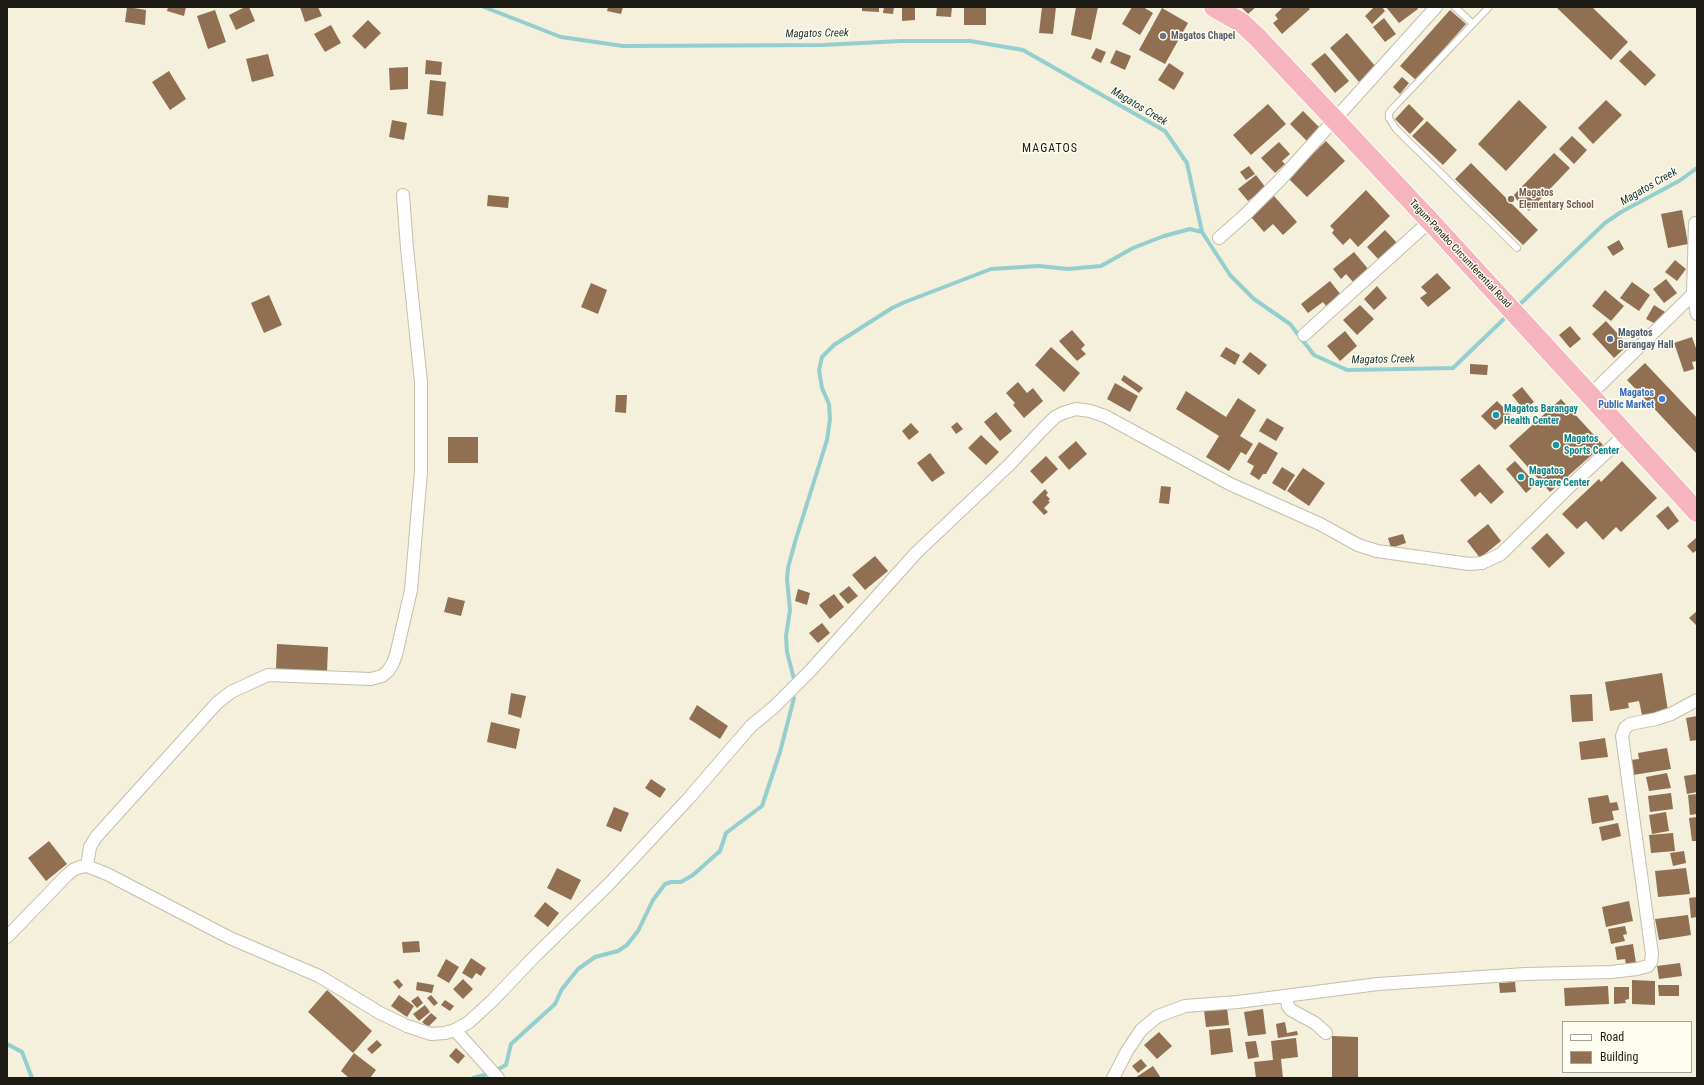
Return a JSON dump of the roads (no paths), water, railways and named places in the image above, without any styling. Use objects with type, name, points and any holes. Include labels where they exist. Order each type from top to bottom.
[{"type":"highway","name":"Tagum-Panabo Circumferential Road","points":[[1214,7],[1242,23],[1257,37],[1430,221],[1697,512]]},
{"type":"street","points":[[1219,238],[1244,216],[1281,179],[1436,7]]},
{"type":"street","points":[[87,866],[90,847],[96,837],[216,703],[231,692],[268,675],[371,680],[382,676],[388,671],[393,663],[411,590],[421,472],[421,382],[403,194]]},
{"type":"street","points":[[1304,335],[1430,221]]},
{"type":"street","points":[[1695,223],[1693,294],[1697,314]]},
{"type":"street","points":[[1590,395],[1693,294]]},
{"type":"street","points":[[7,937],[66,876],[73,870],[87,866],[107,874],[230,938],[319,976],[380,1013],[407,1026],[431,1034],[445,1033],[455,1030],[469,1022],[492,1001],[535,956],[609,884],[689,798],[751,726],[774,707],[811,670],[916,553],[1009,465],[1054,417],[1076,410],[1090,411],[1105,416],[1230,484],[1320,524],[1358,545],[1377,551],[1469,564],[1482,563],[1501,554],[1569,487],[1626,434]]},
{"type":"street","points":[[1113,1078],[1140,1030],[1158,1016],[1185,1006],[1238,1002],[1378,984],[1525,974],[1611,972],[1637,969],[1648,966],[1651,962],[1652,954],[1622,736],[1625,728],[1630,724],[1656,719],[1671,714],[1697,700]]},
{"type":"street","points":[[1286,996],[1290,1010],[1315,1023],[1326,1033]]},
{"type":"street","points":[[455,1030],[498,1078]]},
{"type":"lane","points":[[1454,7],[1473,24]]},
{"type":"lane","points":[[1488,7],[1394,107],[1389,113],[1389,118],[1396,129],[1517,248]]},
{"type":"waterway","name":"Magatos Creek","points":[[484,7],[561,37],[623,46],[823,45],[901,41],[970,41],[1023,50],[1165,131],[1187,163],[1202,232],[1230,275],[1254,299],[1290,324],[1314,355],[1347,370],[1453,368],[1509,314]]},
{"type":"waterway","name":"Magatos Creek","points":[[1517,307],[1605,223],[1621,212],[1679,181],[1697,168]]},
{"type":"waterway","points":[[794,679],[787,652],[786,636],[790,610],[787,579],[788,568],[795,542],[827,440],[830,419],[829,404],[822,388],[819,370],[822,357],[834,345],[892,308],[991,269],[1039,266],[1068,269],[1101,266],[1133,248],[1164,236],[1190,229],[1202,232]]},
{"type":"waterway","points":[[473,1078],[491,1073],[506,1065],[511,1044],[555,1004],[562,989],[578,969],[595,957],[618,951],[627,945],[638,931],[653,900],[665,884],[671,882],[681,882],[693,875],[720,851],[726,833],[762,806],[780,752],[794,698]]},
{"type":"waterway","points":[[7,1044],[22,1052],[32,1078]]},
{"type":"place","name":"Magatos Chapel","points":[[1163,36]]},
{"type":"place","name":"Magatos Elementary School","points":[[1511,199]]},
{"type":"place","name":"Magatos Barangay Hall","points":[[1610,339]]},
{"type":"place","name":"Magatos Public Market","points":[[1662,399]]},
{"type":"place","name":"Magatos Barangay Health Center","points":[[1496,415]]},
{"type":"place","name":"Magatos Sports Center","points":[[1556,445]]},
{"type":"place","name":"Magatos Daycare Center","points":[[1521,477]]},
{"type":"district","name":"MAGATOS","points":[[1050,149]]}]
